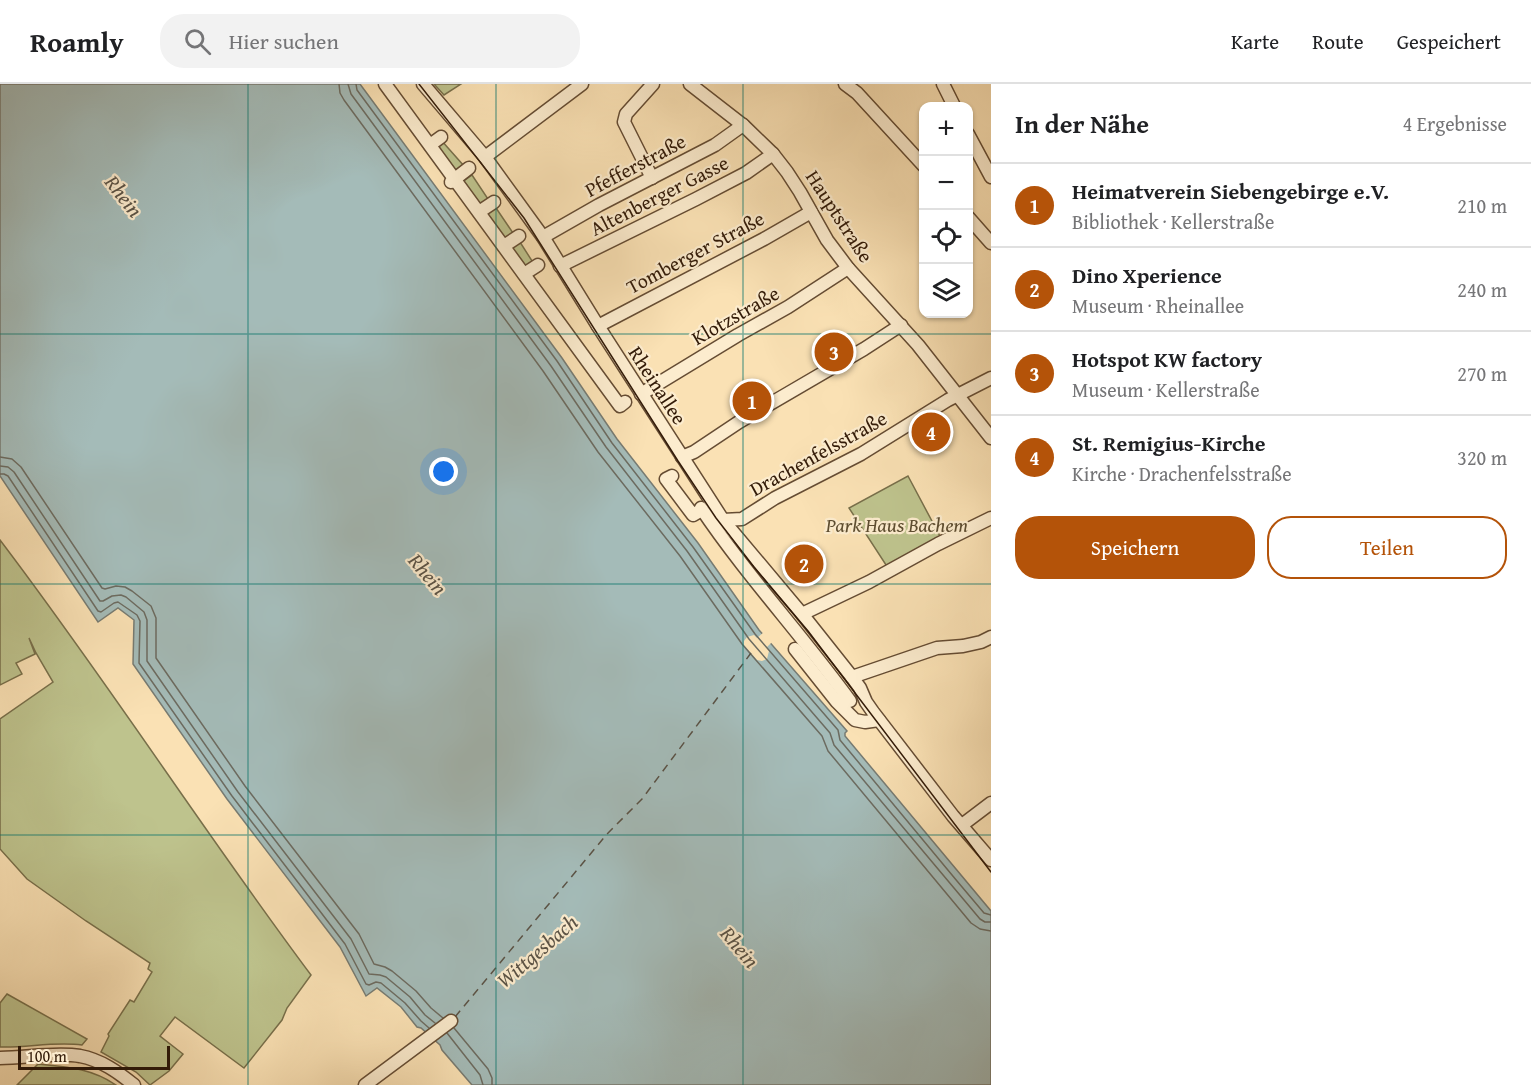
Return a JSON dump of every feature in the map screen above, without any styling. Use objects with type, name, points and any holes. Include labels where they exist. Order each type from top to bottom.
[{"type":"street","points":[[385,84],[408,112],[453,180],[579,345],[621,405]]},
{"type":"street","name":"Rheinallee","points":[[423,84],[485,157],[543,237],[682,458],[743,566],[846,703],[855,720],[865,722],[879,720]]},
{"type":"street","points":[[485,157],[582,84]]},
{"type":"street","points":[[652,178],[624,122],[626,114],[653,84]]},
{"type":"street","name":"Hauptstraße","points":[[690,84],[743,125],[773,154],[787,172],[827,240],[848,268],[901,325],[991,438]]},
{"type":"street","points":[[845,84],[857,93],[919,161]]},
{"type":"street","points":[[943,84],[952,102]]},
{"type":"street","name":"Pfefferstraße","points":[[543,237],[599,205],[715,145],[743,125]]},
{"type":"street","points":[[430,145],[441,137]]},
{"type":"street","points":[[973,142],[991,177]]},
{"type":"street","name":"Altenberger Gasse","points":[[560,266],[746,173],[773,154]]},
{"type":"street","points":[[453,180],[469,168]]},
{"type":"street","points":[[479,212],[494,202]]},
{"type":"street","name":"Tomberger Straße","points":[[598,326],[811,212]]},
{"type":"street","points":[[973,219],[986,227],[991,243]]},
{"type":"street","points":[[504,246],[519,236]]},
{"type":"street","points":[[524,274],[538,265]]},
{"type":"street","name":"Klotzstraße","points":[[641,394],[788,307],[848,268]]},
{"type":"street","points":[[682,458],[901,325]]},
{"type":"street","name":"Drachenfelsstraße","points":[[719,525],[742,519],[775,498],[861,454],[957,395],[991,378]]},
{"type":"street","points":[[672,476],[666,479],[693,515],[699,510],[719,525]]},
{"type":"street","points":[[802,614],[869,582],[991,518]]},
{"type":"street","name":"Rheinallee","points":[[719,525],[802,614],[860,688],[866,702],[879,720],[953,816],[991,860]]},
{"type":"street","points":[[852,677],[937,648],[963,646],[991,637]]},
{"type":"street","points":[[846,703],[856,709],[866,702]]},
{"type":"street","points":[[962,825],[991,803]]},
{"type":"street","points":[[365,1085],[451,1021]]},
{"type":"street","points":[[0,1058],[81,1056],[117,1071],[134,1085]]},
{"type":"green space","points":[[434,84],[461,84],[444,95]]},
{"type":"green space","points":[[441,140],[464,166],[454,174],[433,146]]},
{"type":"green space","points":[[472,175],[490,202],[480,209],[461,183]]},
{"type":"green space","points":[[494,205],[515,236],[504,242],[483,213]]},
{"type":"green space","points":[[518,239],[534,264],[524,270],[507,247]]},
{"type":"green space","name":"Park Haus Bachem","points":[[908,476],[942,540],[888,568],[849,508]]},
{"type":"green space","points":[[0,540],[311,975],[287,1008],[282,1020],[244,1068],[175,1017],[160,1036],[183,1054],[169,1071],[150,1085],[136,1072],[101,1052],[108,1034],[130,1000],[134,1002],[152,972],[148,969],[150,963],[27,879],[0,849],[0,719],[53,682],[29,638],[35,654],[16,663],[22,674],[0,685]]},
{"type":"green space","points":[[7,994],[87,1039],[82,1045],[0,1047],[0,1003]]},
{"type":"green space","points":[[38,1064],[69,1067],[88,1072],[116,1085],[17,1085]]},
{"type":"water","points":[[0,84],[360,84],[562,358],[617,439],[698,543],[759,630],[847,731],[845,736],[991,911],[991,1085],[472,1085],[440,1045],[417,1027],[401,1007],[377,988],[366,996],[340,947],[227,799],[133,664],[134,620],[118,608],[98,622],[0,476]]},
{"type":"pier","points":[[764,632],[773,641],[767,647],[769,651],[767,659],[762,661],[757,660],[744,645],[744,641],[747,637],[754,635],[757,638]]},
{"type":"ferry route","points":[[455,1017],[607,834],[642,799],[751,653]]},
{"type":"tram line","points":[[419,84],[524,218],[716,518],[808,631],[991,872]]},
{"type":"place","name":"Hotspot KW factory","points":[[834,352]]},
{"type":"place","name":"Heimatverein Siebengebirge e.V.","points":[[752,401]]},
{"type":"place","name":"St. Remigius-Kirche","points":[[931,432]]},
{"type":"place","name":"Dino Xperience","points":[[804,564]]},
{"type":"water label","name":"Rhein","points":[[124,196]]},
{"type":"water label","name":"Rhein","points":[[428,574]]},
{"type":"water label","name":"Rhein","points":[[740,947]]},
{"type":"water label","name":"Wittgesbach","points":[[537,951]]}]
